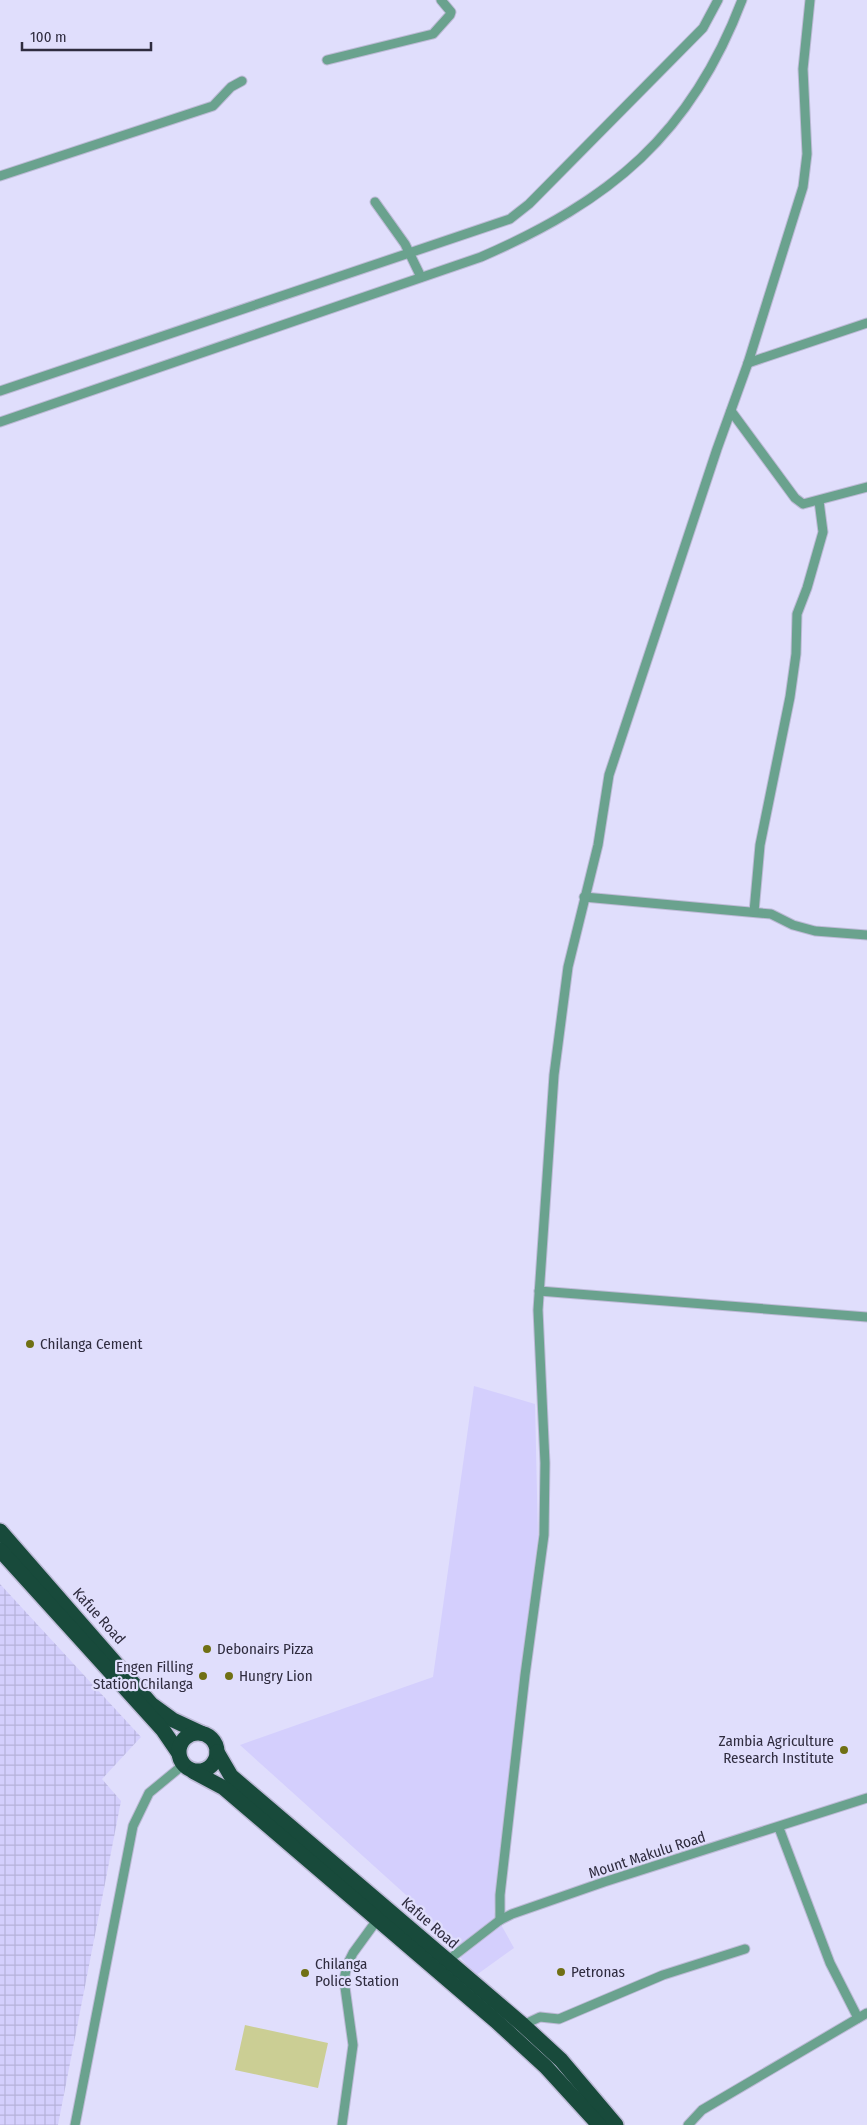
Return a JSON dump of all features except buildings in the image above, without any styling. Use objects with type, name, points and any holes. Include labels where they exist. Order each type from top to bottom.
[{"type":"highway","name":"Kafue Road","points":[[0,1531],[151,1704],[173,1720],[201,1733]]},
{"type":"highway","name":"Kafue Road","points":[[0,1550],[163,1730],[185,1763],[224,1788],[496,2021],[546,2067],[599,2125]]},
{"type":"highway","points":[[194,1733],[201,1733],[213,1740],[217,1752],[210,1767],[185,1763],[182,1740],[194,1733]]},
{"type":"highway","name":"Kafue Road","points":[[217,1752],[231,1776],[523,2025],[561,2060],[616,2125]]},
{"type":"street","points":[[327,60],[433,34],[450,16],[451,12],[441,0]]},
{"type":"street","points":[[0,391],[515,216],[703,28],[718,0]]},
{"type":"street","points":[[0,422],[481,257],[519,240],[589,200],[626,174],[668,132],[690,104],[724,44],[742,0]]},
{"type":"street","points":[[500,1920],[500,1895],[525,1675],[544,1535],[545,1463],[538,1341],[539,1291],[557,1044],[568,967],[598,845],[609,776],[748,363],[803,187],[807,154],[803,60],[810,0]]},
{"type":"street","points":[[0,176],[213,106],[231,87],[242,81]]},
{"type":"street","points":[[375,202],[410,253],[421,277]]},
{"type":"street","points":[[748,363],[867,324]]},
{"type":"street","points":[[731,411],[795,498],[803,504],[867,487]]},
{"type":"street","points":[[754,912],[760,845],[790,697],[796,654],[797,614],[807,588],[823,532],[819,501]]},
{"type":"street","points":[[584,897],[771,914],[793,926],[815,931],[867,935]]},
{"type":"street","points":[[539,1291],[867,1317]]},
{"type":"street","points":[[75,2125],[133,1826],[149,1793],[185,1763]]},
{"type":"street","name":"Mount Makulu Road","points":[[448,1961],[500,1920],[604,1882],[779,1828],[867,1798]]},
{"type":"street","points":[[779,1828],[830,1963],[858,2018]]},
{"type":"street","points":[[342,2125],[353,2045],[344,1980],[347,1964],[353,1953],[377,1920]]},
{"type":"street","points":[[523,2025],[540,2017],[559,2019],[663,1976],[745,1949]]},
{"type":"street","points":[[688,2125],[702,2110],[867,2013]]},
{"type":"shaded area","points":[[474,1386],[535,1404],[538,1537],[514,1723],[494,1912],[514,1948],[475,1976],[426,1913],[240,1745],[433,1677]]},
{"type":"shaded area","points":[[0,1584],[141,1737],[102,1779],[121,1801],[58,2125],[0,2125]]},
{"type":"green space","points":[[245,2025],[328,2043],[318,2088],[235,2070]]},
{"type":"place","name":"Chilanga Cement","points":[[30,1344]]},
{"type":"place","name":"Debonairs Pizza","points":[[207,1649]]},
{"type":"place","name":"Engen Filling Station Chilanga","points":[[203,1676]]},
{"type":"place","name":"Hungry Lion","points":[[229,1676]]},
{"type":"place","name":"Zambia Agriculture Research Institute","points":[[844,1750]]},
{"type":"place","name":"Petronas","points":[[561,1972]]},
{"type":"place","name":"Chilanga Police Station","points":[[305,1973]]}]
